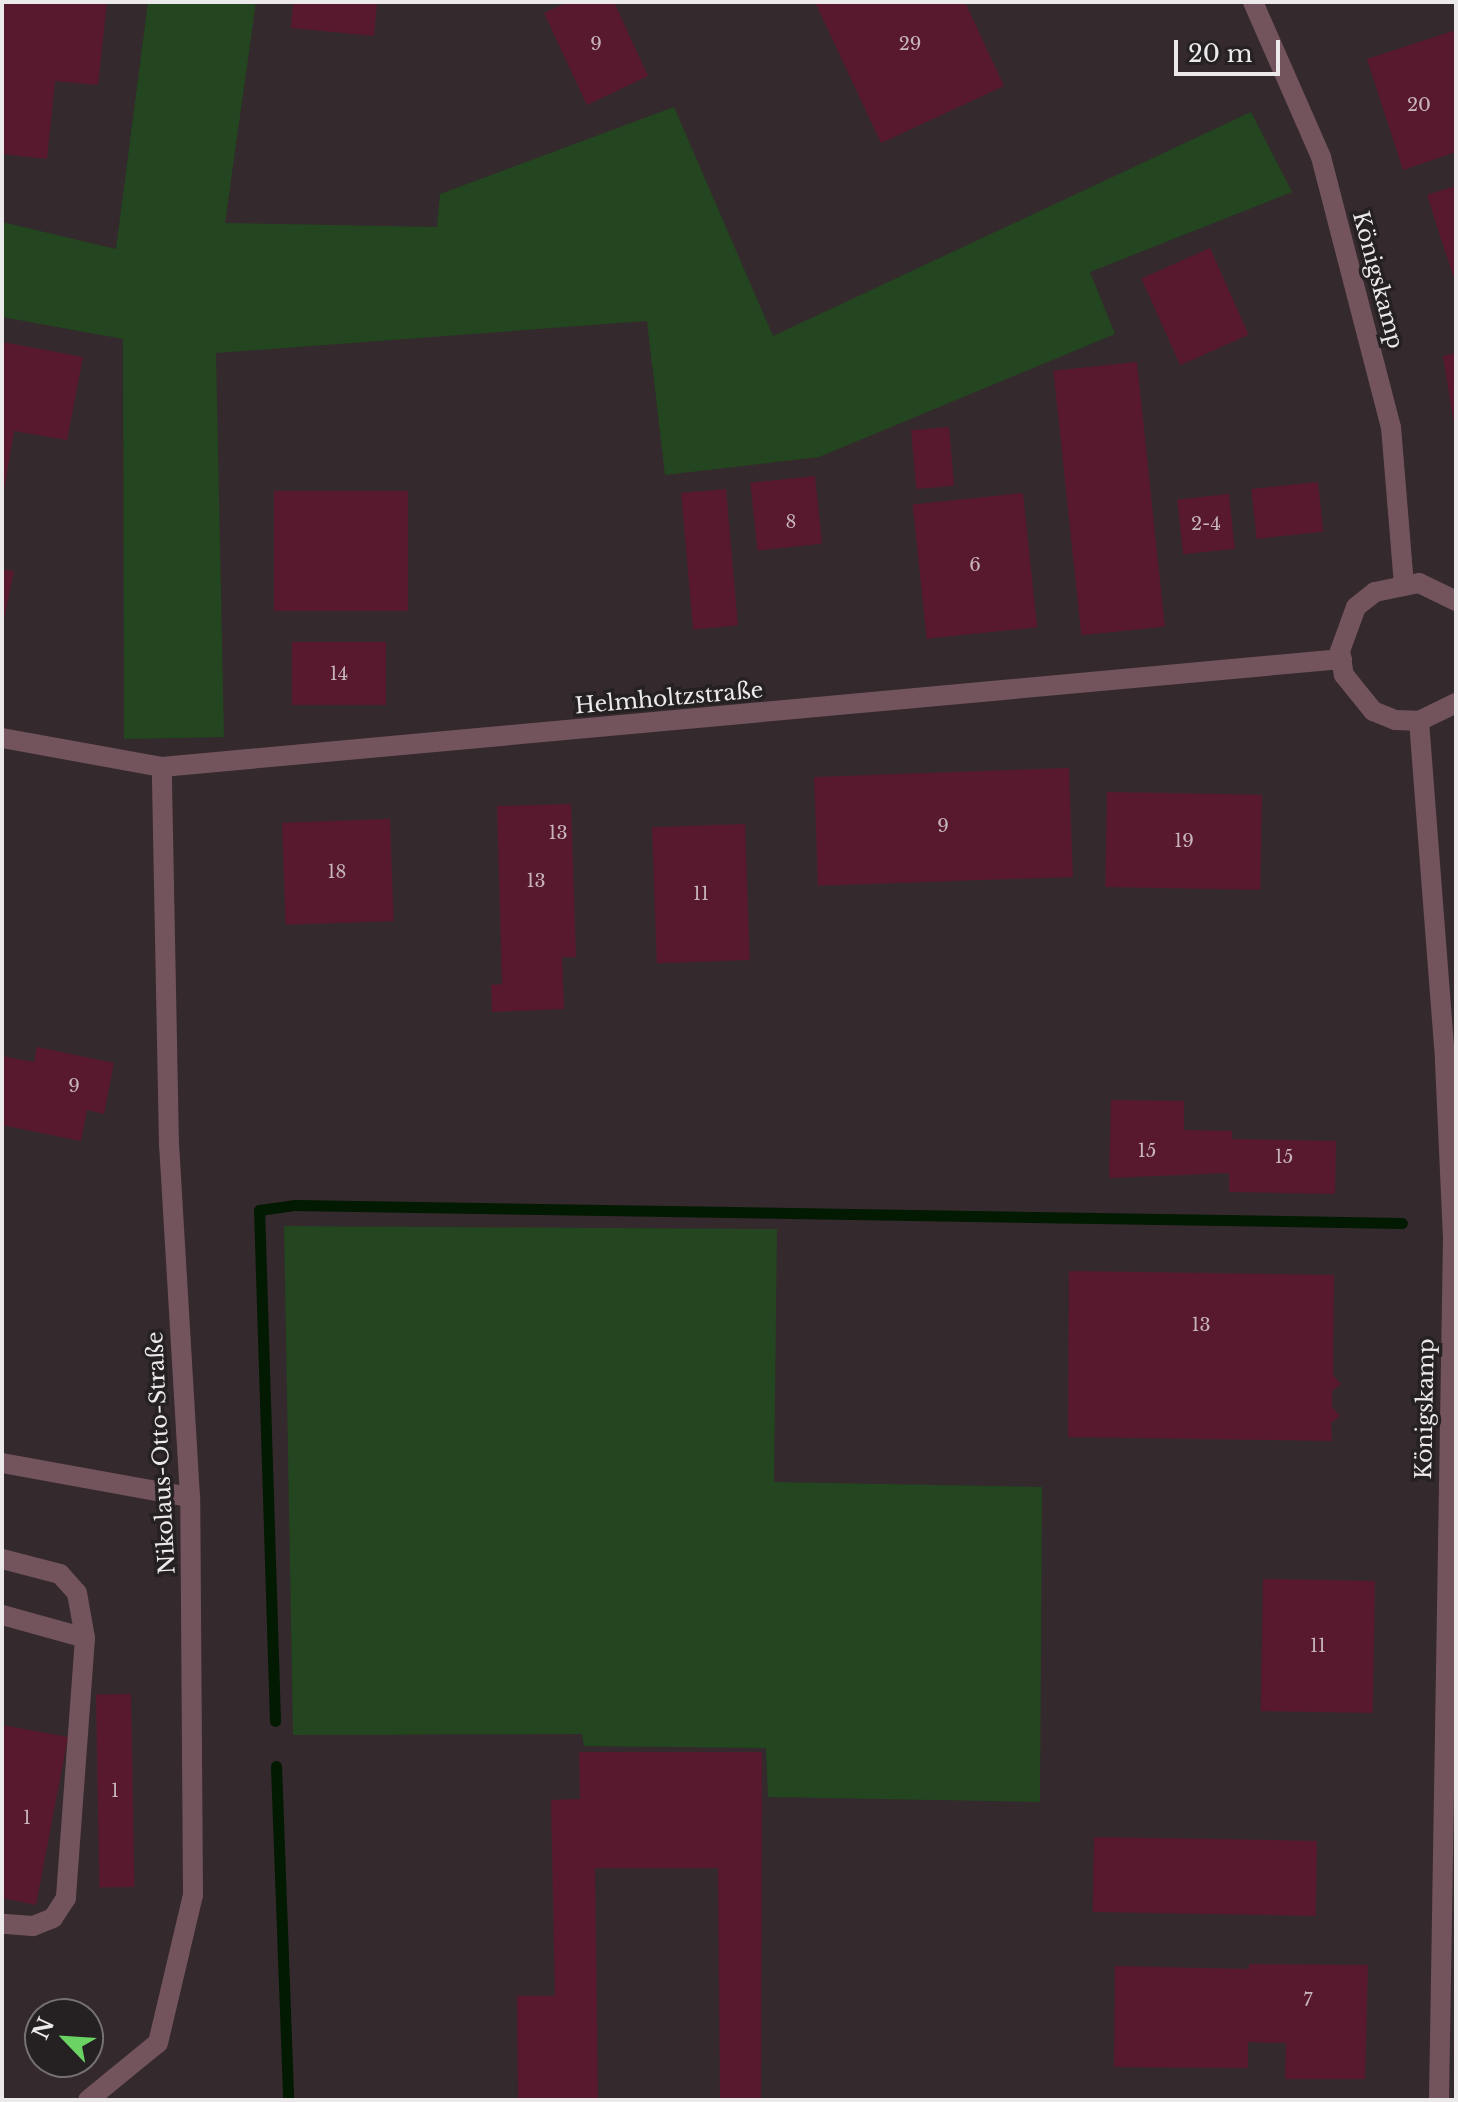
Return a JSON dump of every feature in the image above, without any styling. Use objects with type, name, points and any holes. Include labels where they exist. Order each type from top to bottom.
[{"type":"street","name":"Königskamp","points":[[1253,2],[1321,157],[1391,427],[1404,584]]},
{"type":"street","points":[[1456,601],[1440,590],[1404,584],[1375,592],[1356,607],[1345,628],[1342,659],[1355,695],[1373,711],[1395,720],[1419,721],[1456,703]]},
{"type":"street","name":"Helmholtzstraße","points":[[2,738],[162,767],[1342,659]]},
{"type":"street","name":"Königskamp","points":[[1419,721],[1445,1062],[1453,1238],[1452,1526],[1439,2100]]},
{"type":"street","name":"Nikolaus-Otto-Straße","points":[[88,2100],[158,2043],[193,1895],[190,1497],[169,1146],[162,767]]},
{"type":"street","points":[[2,1463],[190,1497]]},
{"type":"street","points":[[2,1559],[60,1574],[77,1593],[85,1638],[66,1898],[53,1918],[33,1926],[2,1924]]},
{"type":"street","points":[[2,1615],[85,1638]]},
{"type":"shaded area","points":[[2,2],[1456,2],[1456,2100],[2,2100]]},
{"type":"green space","points":[[148,2],[256,2],[225,223],[437,227],[440,194],[674,107],[773,336],[1251,112],[1292,192],[1090,272],[1115,334],[819,457],[665,475],[647,321],[216,353],[224,737],[124,739],[123,339],[2,317],[2,222],[116,249]]},
{"type":"green space","points":[[284,1226],[777,1229],[774,1482],[1042,1487],[1040,1802],[768,1797],[766,1748],[584,1746],[582,1734],[293,1735]]},
{"type":"building","points":[[2,2],[107,2],[98,85],[55,81],[47,159],[2,154]]},
{"type":"building","points":[[293,2],[377,2],[374,36],[291,28]]},
{"type":"building","points":[[567,2],[614,2],[648,76],[587,105],[544,13]]},
{"type":"building","points":[[815,2],[965,2],[1004,86],[881,143]]},
{"type":"building","points":[[1456,30],[1456,152],[1403,170],[1367,59]]},
{"type":"building","points":[[1456,186],[1456,282],[1455,282],[1427,195]]},
{"type":"building","points":[[1210,248],[1249,335],[1180,365],[1141,279]]},
{"type":"building","points":[[2,342],[83,357],[67,440],[14,431],[4,491]]},
{"type":"building","points":[[1456,353],[1456,424],[1454,424],[1443,356]]},
{"type":"building","points":[[1137,362],[1165,627],[1081,635],[1053,371]]},
{"type":"building","points":[[949,427],[954,486],[916,489],[911,430]]},
{"type":"building","points":[[815,476],[822,544],[757,550],[750,483]]},
{"type":"building","points":[[1318,482],[1323,532],[1257,539],[1251,489]]},
{"type":"building","points":[[726,489],[738,625],[693,629],[681,493]]},
{"type":"building","points":[[274,491],[408,491],[408,611],[274,611]]},
{"type":"building","points":[[1023,493],[1037,627],[927,639],[913,505]]},
{"type":"building","points":[[1229,494],[1235,549],[1183,554],[1177,499]]},
{"type":"building","points":[[2,569],[14,571],[3,624],[2,624]]},
{"type":"building","points":[[292,642],[386,642],[386,705],[292,705]]},
{"type":"building","points":[[1069,768],[1073,877],[818,886],[814,777]]},
{"type":"building","points":[[1107,792],[1262,795],[1260,890],[1105,887]]},
{"type":"building","points":[[571,804],[576,957],[562,957],[564,1009],[492,1012],[491,985],[502,984],[497,806]]},
{"type":"building","points":[[390,819],[394,921],[286,925],[282,823]]},
{"type":"building","points":[[745,824],[750,960],[657,963],[652,827]]},
{"type":"building","points":[[37,1047],[114,1063],[104,1114],[87,1110],[81,1141],[2,1125],[2,1056],[34,1062]]},
{"type":"building","points":[[1111,1100],[1184,1101],[1184,1130],[1232,1131],[1232,1139],[1336,1141],[1335,1194],[1229,1192],[1229,1173],[1109,1178]]},
{"type":"building","points":[[1069,1271],[1334,1275],[1333,1375],[1341,1384],[1332,1391],[1332,1407],[1340,1416],[1331,1423],[1332,1441],[1068,1437]]},
{"type":"building","points":[[1263,1579],[1375,1581],[1373,1713],[1261,1711]]},
{"type":"building","points":[[131,1694],[134,1887],[99,1888],[96,1695]]},
{"type":"building","points":[[2,1725],[68,1737],[36,1905],[2,1898]]},
{"type":"building","points":[[579,1752],[762,1752],[761,2100],[720,2100],[718,1868],[595,1868],[598,2100],[518,2100],[517,1996],[555,1996],[551,1800],[580,1799]]},
{"type":"building","points":[[1094,1837],[1317,1841],[1316,1916],[1093,1912]]},
{"type":"building","points":[[1249,1964],[1368,1965],[1365,2079],[1285,2079],[1286,2043],[1248,2042],[1248,2068],[1114,2067],[1115,1966],[1249,1969]]},
{"type":"waterway","points":[[275,1721],[259,1210],[294,1205],[1402,1223]]},
{"type":"waterway","points":[[276,1766],[288,2100]]}]
